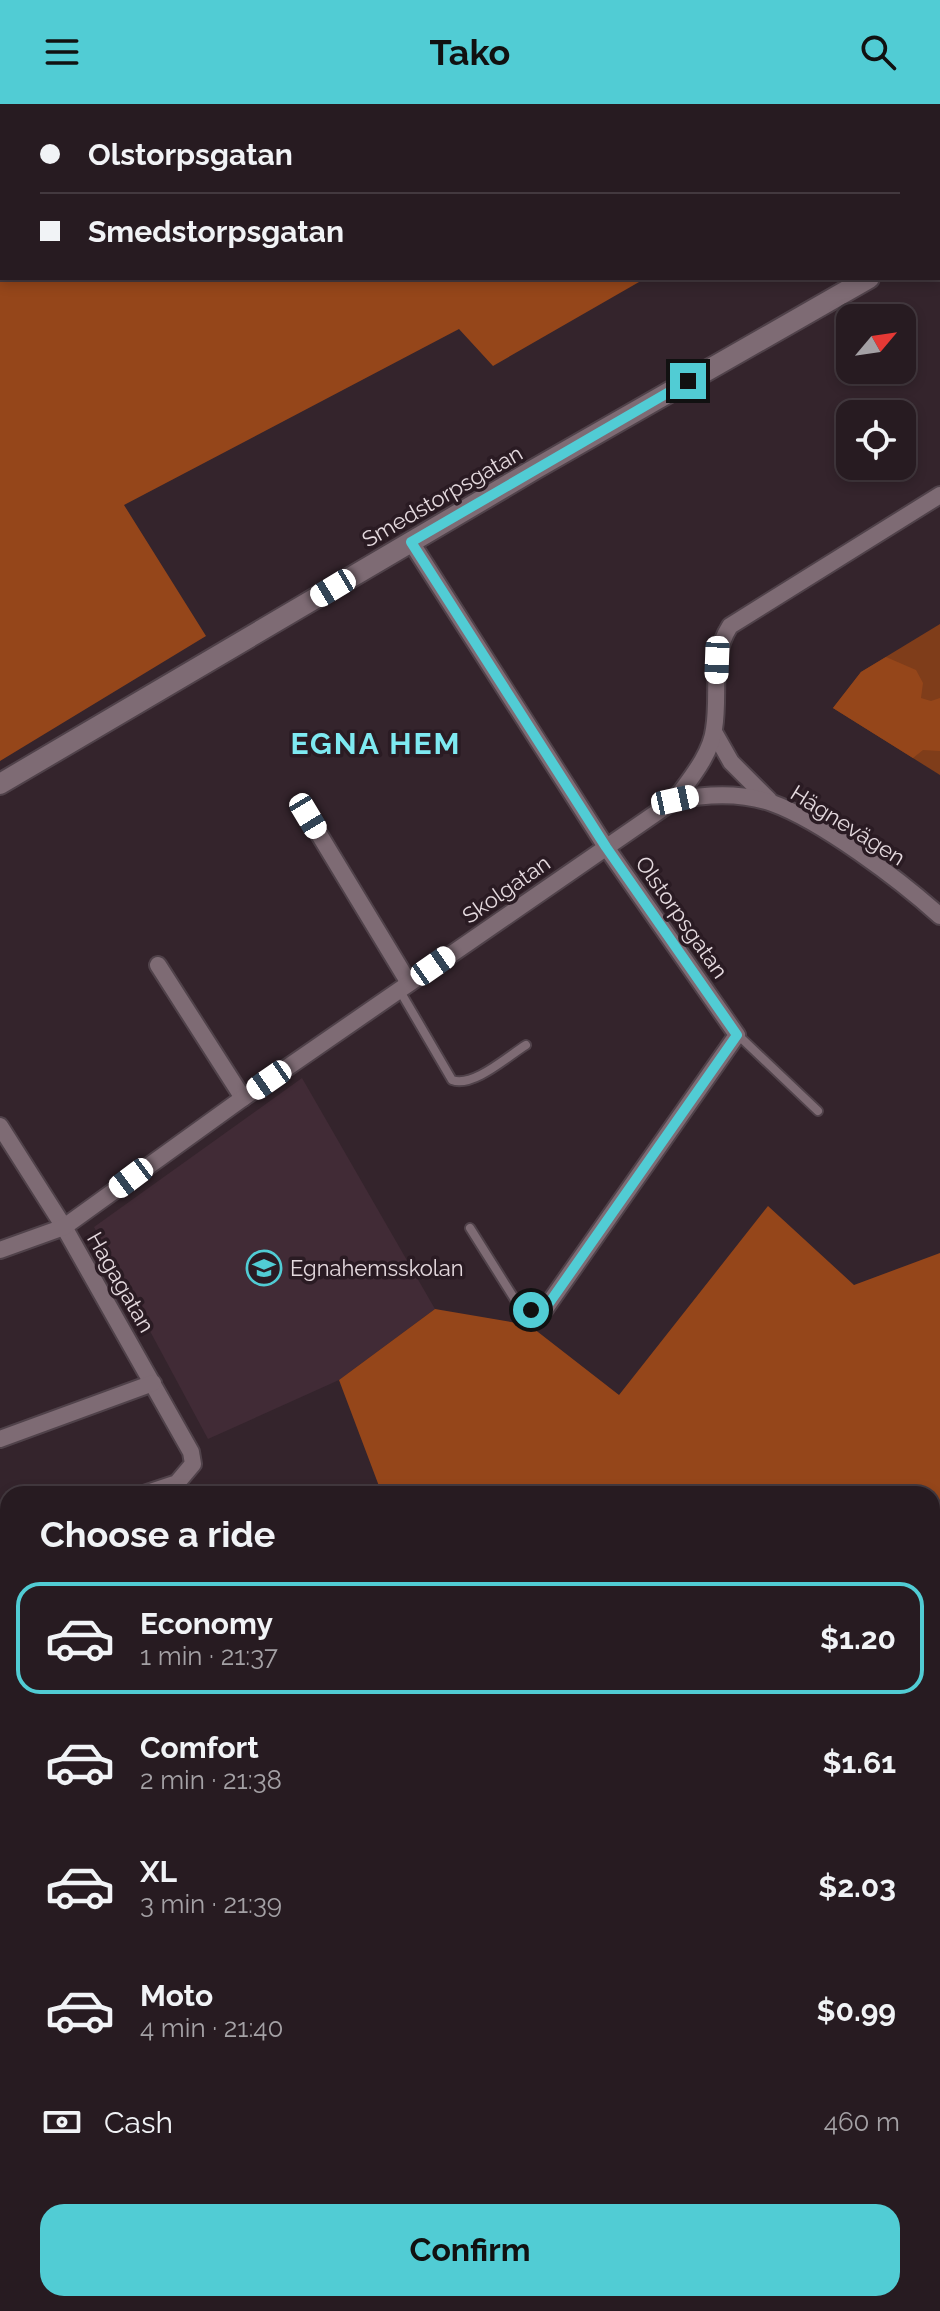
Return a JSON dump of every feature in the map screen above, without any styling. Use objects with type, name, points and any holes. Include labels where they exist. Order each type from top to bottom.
[{"type":"street","name":"Smedstorpsgatan","points":[[0,784],[866,280]]},
{"type":"street","name":"Skolgatan","points":[[0,1250],[64,1227],[243,1098],[675,800],[714,732],[717,660],[730,626],[940,495]]},
{"type":"street","name":"Olstorpsgatan","points":[[411,542],[606,847],[737,1035]]},
{"type":"street","points":[[714,732],[731,762],[773,803]]},
{"type":"street","name":"Hägnevägen","points":[[675,800],[703,794],[773,803],[858,853],[940,916]]},
{"type":"street","points":[[308,816],[404,987]]},
{"type":"street","points":[[158,965],[243,1098]]},
{"type":"street","points":[[545,1309],[737,1035]]},
{"type":"street","name":"Hagagatan","points":[[0,1126],[64,1227],[184,1438],[193,1464],[177,1483],[168,1486]]},
{"type":"street","points":[[0,1439],[153,1383]]},
{"type":"lane","points":[[404,987],[452,1080],[459,1083],[470,1080],[526,1045]]},
{"type":"lane","points":[[737,1035],[818,1111]]},
{"type":"lane","points":[[470,1228],[519,1306],[531,1310],[545,1309]]},
{"type":"shaded area","points":[[0,280],[643,280],[493,366],[459,329],[124,505],[206,636],[0,761]]},
{"type":"shaded area","points":[[940,624],[940,775],[833,708],[861,672]]},
{"type":"shaded area","points":[[886,657],[916,670],[923,683],[921,698],[931,701],[940,698],[940,751],[923,750],[913,758],[833,708],[861,672]]},
{"type":"shaded area","name":"Egnahemsskolan","points":[[302,1078],[435,1309],[339,1380],[208,1439],[94,1227]]},
{"type":"shaded area","points":[[768,1206],[854,1285],[940,1253],[940,1486],[379,1486],[339,1380],[435,1309],[529,1325],[619,1395]]},
{"type":"place","name":"Egnahemsskolan","points":[[264,1268]]},
{"type":"district","name":"EGNA HEM","points":[[376,743]]},
{"type":"route","points":[[531,1310],[545,1309],[737,1035],[606,847],[411,542],[688,381]]}]
